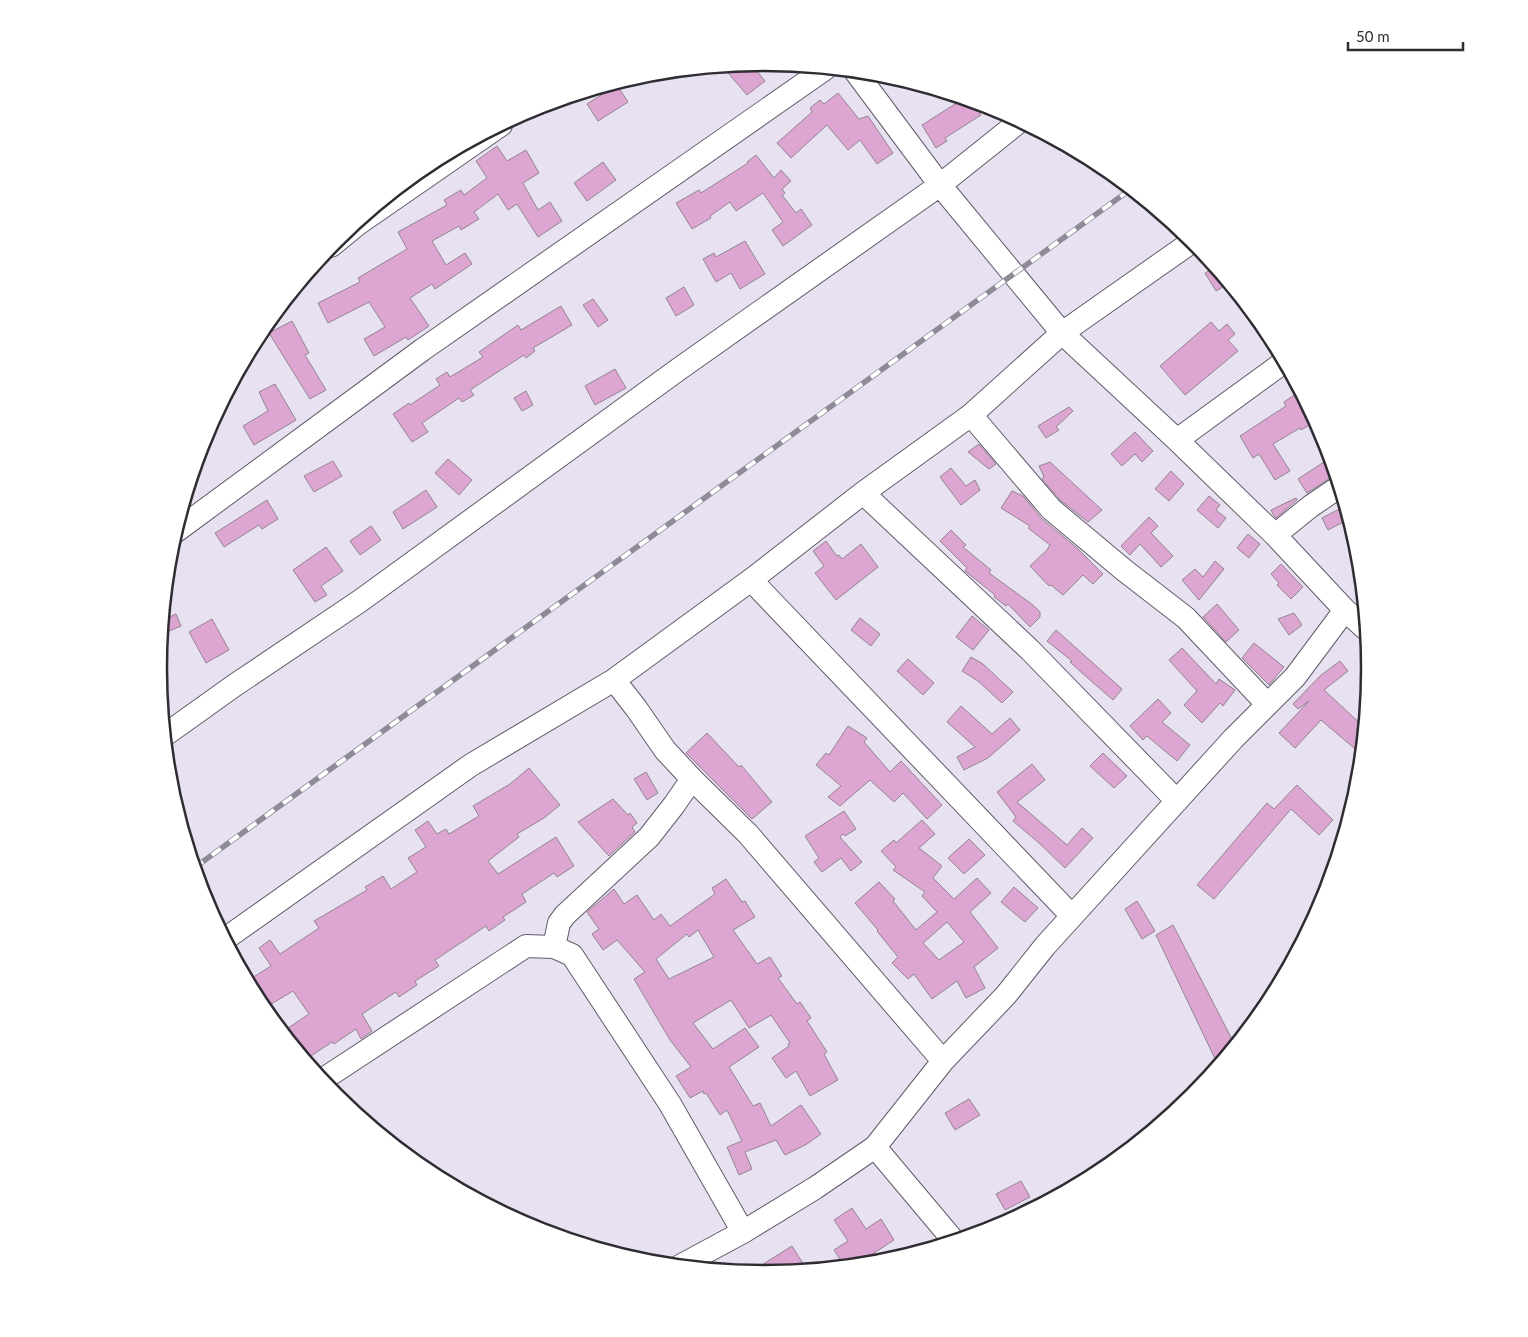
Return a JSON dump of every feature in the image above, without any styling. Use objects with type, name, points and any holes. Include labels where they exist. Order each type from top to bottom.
[{"type":"street","points":[[186,517],[816,74]]},
{"type":"street","points":[[861,79],[940,185],[1062,333],[1275,535],[1359,623]]},
{"type":"street","points":[[170,731],[360,601],[679,369],[940,185],[1013,126]]},
{"type":"street","points":[[412,186],[451,160]]},
{"type":"street","points":[[230,936],[471,765],[614,680],[751,580],[863,493],[971,415],[1062,333],[1186,246]]},
{"type":"street","points":[[1177,440],[1279,366]]},
{"type":"street","points":[[971,415],[1051,509],[1124,570],[1186,618],[1267,704]]},
{"type":"street","points":[[1275,535],[1334,490]]},
{"type":"street","points":[[863,493],[1030,650],[1176,801]]},
{"type":"street","points":[[751,580],[1072,916]]},
{"type":"street","points":[[689,1261],[743,1232],[815,1188],[874,1147],[943,1061],[1006,995],[1045,946],[1176,801],[1267,704],[1295,677],[1345,610]]},
{"type":"street","points":[[614,680],[665,750],[748,834],[943,1061]]},
{"type":"street","points":[[554,947],[559,923],[565,915],[649,837],[692,779]]},
{"type":"street","points":[[328,1076],[526,946],[554,947],[572,955],[670,1104],[743,1232]]},
{"type":"street","points":[[874,1147],[950,1236]]},
{"type":"building","points":[[757,71],[765,81],[747,95],[728,73]]},
{"type":"building","points":[[620,89],[628,102],[598,121],[587,104],[603,94]]},
{"type":"building","points":[[838,93],[859,119],[868,116],[893,153],[877,164],[860,140],[848,150],[827,125],[791,158],[777,143],[812,112],[810,108],[820,100],[824,104]]},
{"type":"building","points":[[956,103],[979,112],[981,115],[945,138],[947,141],[936,148],[922,125]]},
{"type":"building","points":[[497,146],[507,161],[526,150],[539,173],[523,183],[538,210],[550,202],[562,221],[538,237],[517,204],[508,210],[498,194],[474,212],[479,219],[461,230],[459,226],[432,241],[446,265],[465,253],[472,264],[435,289],[432,284],[410,298],[429,326],[408,340],[406,337],[374,356],[364,339],[385,327],[369,302],[328,323],[318,303],[360,282],[358,278],[407,249],[398,232],[447,205],[444,200],[461,190],[464,195],[487,178],[476,161]]},
{"type":"building","points":[[756,155],[774,178],[781,170],[791,181],[782,189],[785,193],[782,195],[796,213],[801,209],[812,225],[783,246],[772,230],[783,222],[763,193],[736,211],[730,202],[710,216],[711,218],[692,229],[676,203],[699,190],[701,193],[748,163]]},
{"type":"building","points":[[603,162],[616,180],[587,201],[574,183]]},
{"type":"building","points":[[745,241],[765,274],[740,289],[731,273],[716,282],[703,259],[714,253],[716,257]]},
{"type":"building","points":[[1209,271],[1223,287],[1216,291],[1205,273]]},
{"type":"building","points":[[684,287],[694,305],[676,316],[666,298]]},
{"type":"building","points":[[593,299],[608,320],[598,327],[583,305]]},
{"type":"building","points":[[561,306],[572,325],[533,348],[535,351],[526,358],[524,355],[470,390],[474,395],[462,402],[459,398],[422,423],[428,432],[412,442],[393,414],[440,385],[436,379],[447,372],[450,377],[483,357],[479,352],[518,325],[521,330]]},
{"type":"building","points":[[292,321],[309,353],[305,355],[326,390],[310,399],[269,334]]},
{"type":"building","points":[[1211,322],[1219,331],[1227,324],[1235,334],[1228,340],[1238,351],[1185,395],[1160,366]]},
{"type":"building","points":[[615,369],[626,388],[595,405],[585,386]]},
{"type":"building","points":[[275,384],[296,420],[254,445],[243,426],[268,411],[259,392]]},
{"type":"building","points":[[526,391],[533,405],[522,411],[514,398]]},
{"type":"building","points":[[1295,395],[1309,425],[1301,430],[1300,428],[1273,444],[1290,471],[1275,480],[1259,454],[1253,458],[1240,436],[1286,406],[1284,402]]},
{"type":"building","points":[[1069,407],[1073,411],[1056,427],[1059,430],[1046,438],[1038,426]]},
{"type":"building","points":[[1135,432],[1153,451],[1142,462],[1135,454],[1122,466],[1111,454]]},
{"type":"building","points":[[979,444],[996,464],[989,469],[968,452]]},
{"type":"building","points":[[448,459],[472,480],[459,495],[435,473]]},
{"type":"building","points":[[333,461],[342,476],[314,492],[304,476]]},
{"type":"building","points":[[1050,462],[1102,510],[1088,522],[1060,500],[1042,479],[1044,477],[1039,466]]},
{"type":"building","points":[[1324,462],[1330,478],[1307,493],[1298,479]]},
{"type":"building","points":[[951,468],[966,486],[975,480],[980,490],[961,505],[940,477]]},
{"type":"building","points":[[1171,471],[1184,484],[1169,501],[1155,489]]},
{"type":"building","points":[[426,490],[437,507],[403,529],[393,512]]},
{"type":"building","points":[[1012,491],[1023,496],[1042,519],[1077,548],[1103,574],[1093,584],[1083,575],[1063,595],[1051,585],[1049,586],[1030,566],[1050,545],[1028,528],[1030,526],[1001,508]]},
{"type":"building","points":[[1209,496],[1220,505],[1216,510],[1226,518],[1218,528],[1197,510]]},
{"type":"building","points":[[1296,498],[1297,500],[1276,518],[1274,516],[1271,510]]},
{"type":"building","points":[[267,500],[278,519],[262,529],[259,525],[224,547],[215,533]]},
{"type":"building","points":[[1339,509],[1343,522],[1328,530],[1322,518]]},
{"type":"building","points":[[1149,517],[1158,526],[1151,533],[1173,556],[1161,567],[1140,544],[1130,555],[1121,546]]},
{"type":"building","points":[[371,526],[381,540],[360,555],[350,541]]},
{"type":"building","points":[[951,530],[966,545],[963,547],[991,570],[989,573],[1040,612],[1040,617],[1030,627],[1008,604],[1006,606],[994,597],[995,595],[965,571],[967,568],[940,541]]},
{"type":"building","points":[[1248,534],[1260,544],[1249,558],[1237,548]]},
{"type":"building","points":[[826,541],[837,556],[839,555],[842,559],[861,544],[878,567],[836,600],[815,573],[824,566],[813,551]]},
{"type":"building","points":[[326,547],[343,571],[321,586],[327,595],[315,602],[293,570]]},
{"type":"building","points":[[1215,561],[1224,569],[1199,600],[1182,580],[1195,569],[1203,577]]},
{"type":"building","points":[[1281,564],[1303,587],[1291,599],[1277,585],[1279,583],[1271,574]]},
{"type":"building","points":[[1217,604],[1239,630],[1226,642],[1203,617]]},
{"type":"building","points":[[1294,613],[1302,625],[1289,635],[1278,619]]},
{"type":"building","points":[[176,614],[181,626],[168,632],[169,617]]},
{"type":"building","points":[[972,616],[989,630],[973,650],[956,637]]},
{"type":"building","points":[[860,618],[880,634],[871,646],[851,630]]},
{"type":"building","points":[[212,619],[229,650],[206,663],[189,632]]},
{"type":"building","points":[[1056,630],[1122,689],[1113,700],[1070,662],[1072,661],[1047,641]]},
{"type":"building","points":[[1254,643],[1284,667],[1269,685],[1242,658]]},
{"type":"building","points":[[1182,648],[1216,684],[1219,679],[1235,690],[1223,706],[1220,703],[1202,723],[1184,705],[1197,691],[1169,660]]},
{"type":"building","points":[[971,657],[983,664],[1013,692],[1002,703],[978,681],[962,671]]},
{"type":"building","points":[[908,659],[934,683],[923,695],[897,671]]},
{"type":"building","points":[[1340,661],[1348,671],[1324,690],[1359,722],[1355,749],[1321,720],[1295,748],[1279,733],[1309,701],[1298,709],[1293,704],[1321,675]]},
{"type":"building","points":[[1158,699],[1171,713],[1162,722],[1190,745],[1177,761],[1147,736],[1143,740],[1130,726]]},
{"type":"building","points":[[961,706],[992,734],[1010,718],[1020,730],[988,758],[964,770],[957,757],[975,747],[947,722]]},
{"type":"building","points":[[848,726],[867,738],[864,742],[890,772],[901,761],[942,805],[927,819],[903,793],[894,802],[870,780],[840,806],[828,797],[841,786],[816,765],[826,753],[829,755]]},
{"type":"building","points":[[707,733],[739,767],[741,765],[772,802],[752,819],[686,753]]},
{"type":"building","points":[[1103,753],[1127,776],[1114,788],[1090,766]]},
{"type":"building","points":[[1032,764],[1045,780],[1017,802],[1067,845],[1082,828],[1093,838],[1065,868],[1013,821],[1016,817],[997,792]]},
{"type":"building","points":[[529,768],[560,805],[544,818],[517,834],[519,837],[488,861],[498,874],[556,837],[574,866],[557,877],[554,873],[522,894],[526,902],[503,917],[505,920],[489,931],[486,926],[435,960],[439,966],[415,981],[417,985],[399,997],[396,992],[362,1014],[372,1031],[361,1039],[356,1029],[334,1044],[332,1042],[310,1056],[287,1028],[309,1014],[293,991],[270,1005],[253,977],[271,966],[259,948],[270,940],[280,954],[319,928],[314,921],[367,890],[365,887],[383,876],[391,889],[417,872],[408,858],[426,847],[415,830],[428,821],[437,834],[446,829],[449,834],[479,816],[473,806],[510,784]]},
{"type":"building","points":[[646,772],[658,793],[647,800],[634,779]]},
{"type":"building","points":[[1297,785],[1333,820],[1319,835],[1291,809],[1214,899],[1197,885],[1267,803],[1274,809]]},
{"type":"building","points":[[613,799],[628,815],[630,813],[637,823],[632,827],[635,832],[609,856],[578,822]]},
{"type":"building","points":[[844,811],[856,829],[840,837],[862,862],[851,871],[841,858],[822,872],[814,862],[819,858],[805,836]]},
{"type":"building","points":[[922,820],[935,834],[919,848],[942,866],[933,878],[954,899],[977,878],[991,893],[970,912],[998,948],[974,967],[985,988],[966,998],[957,981],[932,999],[914,974],[908,979],[892,963],[898,957],[855,903],[879,882],[895,899],[893,901],[916,930],[937,912],[922,896],[925,892],[893,870],[896,867],[881,851],[894,840],[896,843]],"holes":[[[947,922],[964,942],[939,960],[923,943]]]},
{"type":"building","points":[[969,839],[985,855],[964,874],[948,858]]},
{"type":"building","points":[[726,879],[742,902],[745,901],[755,917],[733,930],[757,964],[770,957],[782,976],[778,978],[797,1004],[800,1002],[811,1018],[807,1021],[827,1052],[824,1054],[838,1080],[810,1096],[796,1071],[786,1078],[772,1058],[789,1046],[788,1044],[790,1043],[771,1015],[749,1028],[731,1000],[693,1023],[713,1049],[745,1028],[759,1047],[729,1067],[753,1106],[760,1103],[771,1126],[801,1105],[821,1134],[807,1144],[785,1155],[776,1140],[745,1152],[752,1169],[739,1175],[727,1147],[742,1141],[727,1110],[720,1115],[703,1091],[690,1098],[676,1076],[691,1067],[670,1040],[634,979],[645,972],[617,940],[603,950],[592,934],[599,929],[587,912],[614,889],[624,904],[637,895],[654,920],[661,914],[670,926],[715,894],[712,888]],"holes":[[[698,930],[714,957],[669,979],[656,959],[687,934],[689,937]]]},
{"type":"building","points":[[1014,887],[1038,908],[1025,922],[1001,902]]},
{"type":"building","points":[[1137,901],[1155,931],[1142,939],[1125,909]]},
{"type":"building","points":[[1173,925],[1232,1039],[1215,1059],[1156,935]]},
{"type":"building","points":[[969,1099],[980,1115],[955,1130],[945,1113]]},
{"type":"building","points":[[1021,1181],[1030,1197],[1005,1210],[996,1194]]},
{"type":"building","points":[[852,1208],[866,1229],[881,1219],[894,1240],[869,1256],[841,1261],[834,1250],[848,1241],[834,1220]]},
{"type":"building","points":[[792,1246],[803,1264],[764,1266],[760,1266]]},
{"type":"railway","points":[[200,864],[1125,193]]}]
